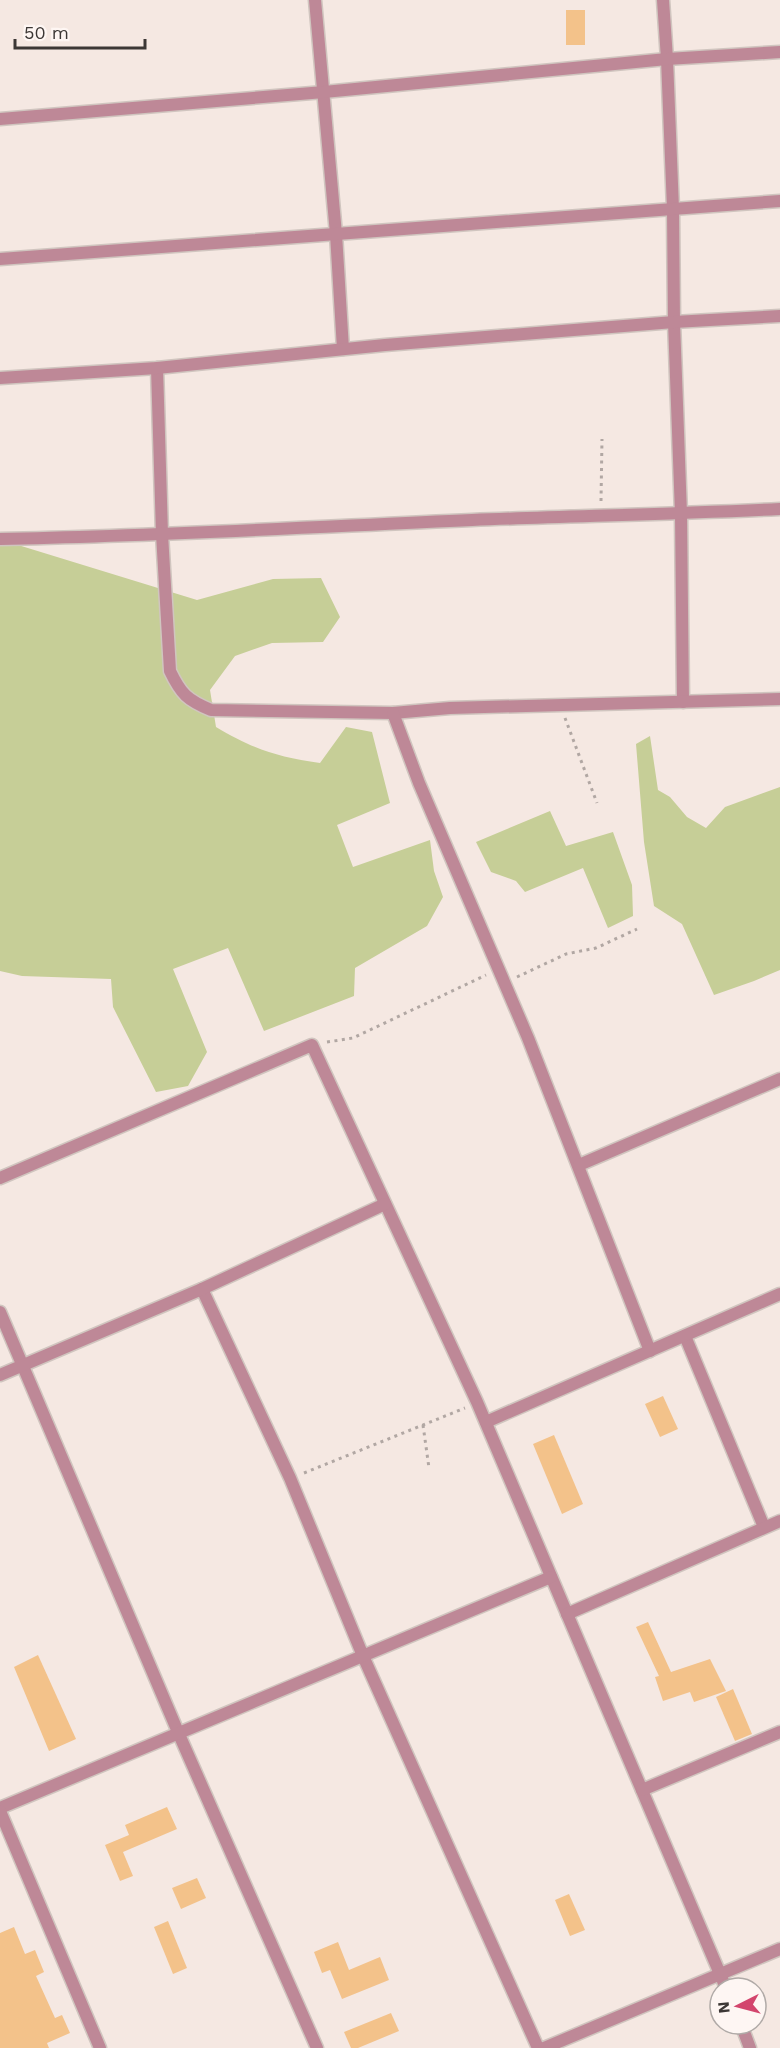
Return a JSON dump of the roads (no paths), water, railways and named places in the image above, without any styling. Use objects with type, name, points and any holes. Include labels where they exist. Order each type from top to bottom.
[{"type":"street","points":[[315,0],[336,234],[343,349]]},
{"type":"street","points":[[663,0],[673,209],[674,322],[681,514],[682,702]]},
{"type":"street","points":[[0,119],[324,92],[667,59],[780,52]]},
{"type":"street","points":[[0,259],[780,201]]},
{"type":"street","points":[[0,378],[157,368],[343,349],[674,322],[780,316]]},
{"type":"street","points":[[157,368],[162,534],[170,671],[179,690],[191,701],[211,710],[393,713],[450,708],[780,699]]},
{"type":"street","points":[[0,538],[130,537],[780,509]]},
{"type":"street","points":[[393,713],[419,783],[505,983],[579,1165],[650,1351]]},
{"type":"street","points":[[0,1178],[312,1045],[486,1422],[721,1974]]},
{"type":"street","points":[[579,1165],[780,1079]]},
{"type":"street","points":[[0,1376],[202,1289],[385,1204]]},
{"type":"street","points":[[202,1289],[290,1478],[363,1656],[538,2048]]},
{"type":"street","points":[[486,1422],[780,1294]]},
{"type":"street","points":[[0,1312],[178,1732],[317,2048]]},
{"type":"street","points":[[684,1336],[764,1527]]},
{"type":"street","points":[[567,1614],[780,1521]]},
{"type":"street","points":[[100,2048],[0,1809],[178,1732],[551,1577]]},
{"type":"street","points":[[642,1790],[780,1732]]},
{"type":"street","points":[[544,2048],[780,1949]]}]
